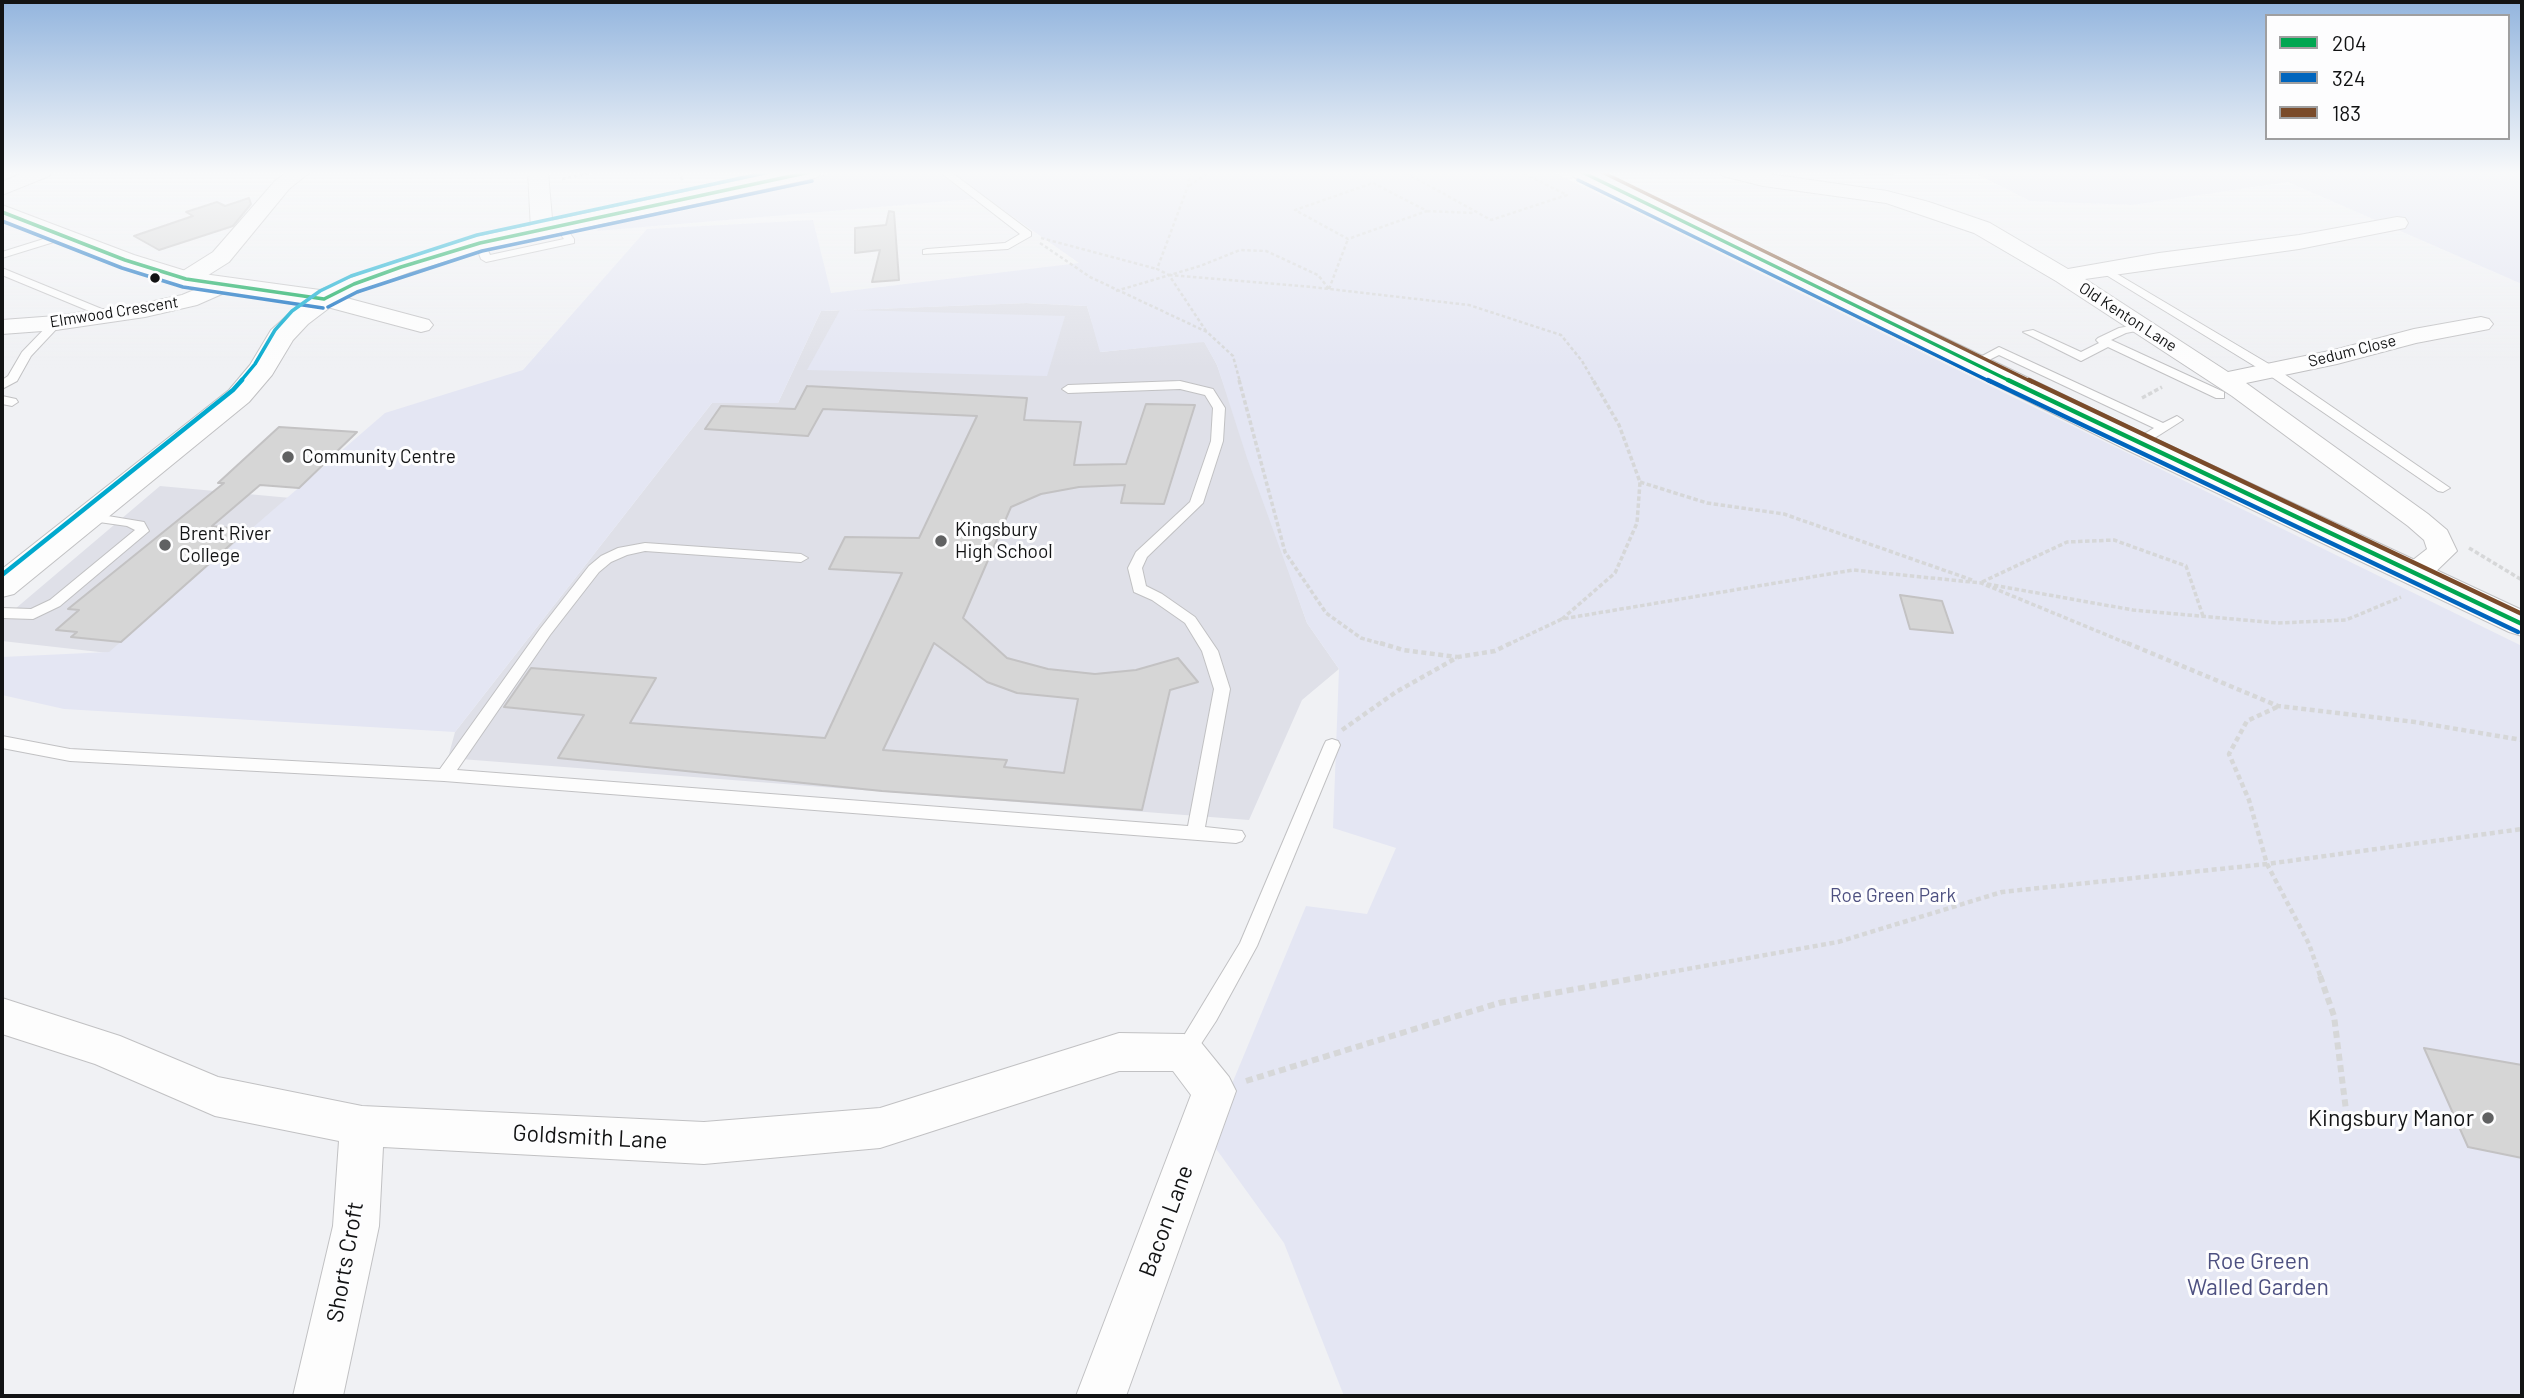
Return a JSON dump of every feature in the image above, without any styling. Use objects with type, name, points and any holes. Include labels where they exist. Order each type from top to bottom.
[{"type":"street","points":[[71,237],[125,260],[186,279],[324,299],[421,325]]},
{"type":"street","points":[[186,279],[221,257],[238,237]]},
{"type":"street","points":[[2,586],[239,396],[262,369],[281,336],[298,318],[324,299],[390,271],[507,237]]},
{"type":"street","points":[[1717,237],[2138,443],[2410,584],[2522,624]]},
{"type":"street","name":"Old Kenton Lane","points":[[1998,237],[2142,327],[2437,536]]},
{"type":"street","points":[[2064,276],[2102,268],[2300,242],[2317,237]]},
{"type":"street","name":"Elmwood Crescent","points":[[2,327],[110,316],[189,300],[223,285]]},
{"type":"street","name":"Sedum Close","points":[[2228,389],[2270,370],[2337,357],[2414,336],[2491,329],[2459,313]]},
{"type":"street","points":[[2410,584],[2442,551],[2437,536]]},
{"type":"street","name":"Goldsmith Lane","points":[[2,1016],[106,1049],[215,1096],[362,1126],[704,1143],[880,1128],[1119,1052],[1184,1053]]},
{"type":"street","points":[[1184,1053],[1214,1091]]},
{"type":"street","name":"Bacon Lane","points":[[1101,1396],[1214,1091]]},
{"type":"street","name":"Shorts Croft","points":[[318,1396],[356,1226],[362,1126]]},
{"type":"lane","points":[[2,256],[59,237]]},
{"type":"lane","points":[[927,252],[1008,246],[1022,237]]},
{"type":"lane","points":[[2102,268],[2270,370],[2443,488]]},
{"type":"lane","points":[[2,271],[110,316]]},
{"type":"lane","points":[[2,385],[13,378],[26,354],[56,323]]},
{"type":"lane","points":[[2142,327],[2123,330],[2102,340],[2183,376],[2228,389]]},
{"type":"lane","points":[[2029,332],[2081,357],[2108,343]]},
{"type":"lane","points":[[1975,363],[1999,350],[2163,428]]},
{"type":"lane","points":[[1068,389],[1180,384],[1209,392],[1219,408],[1217,441],[1196,503],[1141,555],[1135,568],[1139,589],[1157,597],[1189,620],[1210,651],[1222,690],[1195,834]]},
{"type":"lane","points":[[2203,404],[2228,389]]},
{"type":"lane","points":[[2138,443],[2177,420]]},
{"type":"lane","points":[[2,613],[33,614],[55,603],[142,531],[139,525],[90,517]]},
{"type":"lane","points":[[444,775],[545,632],[594,569],[606,559],[623,551],[645,547],[801,558]]},
{"type":"lane","points":[[2,741],[70,755],[444,775],[1236,836]]},
{"type":"lane","points":[[1184,1053],[1248,946],[1332,745]]},
{"type":"path","points":[[1032,237],[1090,277],[1207,332]]},
{"type":"path","points":[[1039,237],[1157,269],[1168,275],[1469,305],[1561,335],[1582,360],[1619,425],[1640,482],[1637,523],[1615,573],[1562,619],[1495,651],[1458,657],[1403,650],[1361,638],[1326,613],[1285,552],[1233,356],[1207,332],[1168,275]]},
{"type":"path","points":[[1157,269],[1169,237]]},
{"type":"path","points":[[1345,237],[1353,237]]},
{"type":"path","points":[[1329,289],[1348,239]]},
{"type":"path","points":[[1116,290],[1240,250],[1266,251],[1318,275],[1329,289]]},
{"type":"path","points":[[2123,408],[2183,376]]},
{"type":"path","points":[[1640,482],[1707,503],[1784,514],[1981,583],[2278,706],[2414,722],[2522,740]]},
{"type":"path","points":[[2437,536],[2459,542],[2522,580]]},
{"type":"path","points":[[1981,583],[2067,542],[2115,540],[2186,566],[2203,616]]},
{"type":"path","points":[[1562,619],[1853,570],[1981,583],[2133,610],[2278,623],[2346,620],[2410,584]]},
{"type":"path","points":[[1332,745],[1344,727],[1396,692],[1458,657]]},
{"type":"path","points":[[2278,706],[2247,722],[2229,754],[2249,800],[2267,864],[2309,944],[2334,1016],[2347,1118]]},
{"type":"path","points":[[1214,1091],[1499,1003],[1838,942],[2002,892],[2267,864],[2522,829]]},
{"type":"shaded area","name":"Kingsbury High School","points":[[1026,303],[1087,306],[1101,352],[1204,341],[1217,365],[1307,623],[1339,669],[1302,700],[1249,820],[448,758],[455,732],[712,403],[778,403],[821,311]]},
{"type":"shaded area","name":"Brent River College","points":[[160,486],[291,498],[117,654],[2,641],[2,620]]},
{"type":"green space","name":"Roe Green Park","points":[[640,237],[817,237],[831,293],[1079,263],[1042,237],[1686,237],[2522,646],[2522,1396],[1344,1396],[1284,1243],[1209,1139],[1306,906],[1367,914],[1396,848],[1333,828],[1339,669],[1307,623],[1247,458],[1217,365],[1204,342],[1100,352],[1087,306],[1026,303],[852,310],[1065,316],[1047,376],[807,370],[840,310],[821,311],[778,403],[712,403],[455,732],[64,709],[2,695],[2,657],[109,652],[385,413],[523,370]]},
{"type":"green space","points":[[2415,237],[2522,237],[2522,284]]},
{"type":"building","points":[[136,237],[198,237],[159,250]]},
{"type":"building","points":[[855,237],[896,237],[899,280],[872,282],[880,250],[855,253]]},
{"type":"building","points":[[807,386],[1027,398],[1024,420],[1081,422],[1074,465],[1126,464],[1146,404],[1195,405],[1164,504],[1121,503],[1125,485],[1079,487],[1041,494],[1011,507],[963,618],[1007,658],[1048,669],[1095,674],[1136,670],[1178,658],[1198,682],[1170,690],[1142,810],[882,791],[558,758],[584,715],[504,707],[531,668],[656,678],[630,723],[825,738],[902,573],[829,569],[845,537],[919,538],[977,416],[823,409],[808,436],[705,429],[721,406],[795,409]],"holes":[[[934,643],[987,682],[1017,693],[1078,699],[1064,773],[1004,767],[1007,760],[883,750]]]},
{"type":"building","points":[[279,427],[357,432],[299,488],[260,485],[212,526],[247,530],[121,642],[71,637],[77,632],[56,630],[79,610],[68,609],[224,483],[218,483]]},
{"type":"building","points":[[1900,595],[1942,601],[1953,633],[1910,629]]},
{"type":"building","name":"Kingsbury Manor","points":[[2424,1048],[2522,1065],[2522,1158],[2468,1147]]},
{"type":"transit line","name":"324","points":[[43,237],[122,268],[183,287],[323,308]]},
{"type":"transit line","name":"204","points":[[67,237],[125,260],[186,279],[324,299]]},
{"type":"transit line","points":[[2,575],[233,390],[255,364],[275,330],[292,311],[320,291],[351,276],[470,237]]},
{"type":"transit line","name":"204","points":[[324,299],[354,284],[401,267],[507,237]]},
{"type":"transit line","name":"324","points":[[328,307],[357,292],[404,275],[482,251],[547,237]]},
{"type":"transit line","name":"324","points":[[1695,237],[2134,451],[2518,632]]},
{"type":"transit line","name":"204","points":[[1716,237],[2138,443],[2522,624]]},
{"type":"transit line","name":"183","points":[[1736,237],[2142,435],[2522,614]]},
{"type":"place","name":"Community Centre","points":[[288,457]]},
{"type":"place","name":"Kingsbury High School","points":[[941,541]]},
{"type":"place","name":"Brent River College","points":[[165,545]]},
{"type":"place","name":"Kingsbury Manor","points":[[2488,1118]]},
{"type":"park label","name":"Roe Green Walled Garden","points":[[2258,1274]]}]
